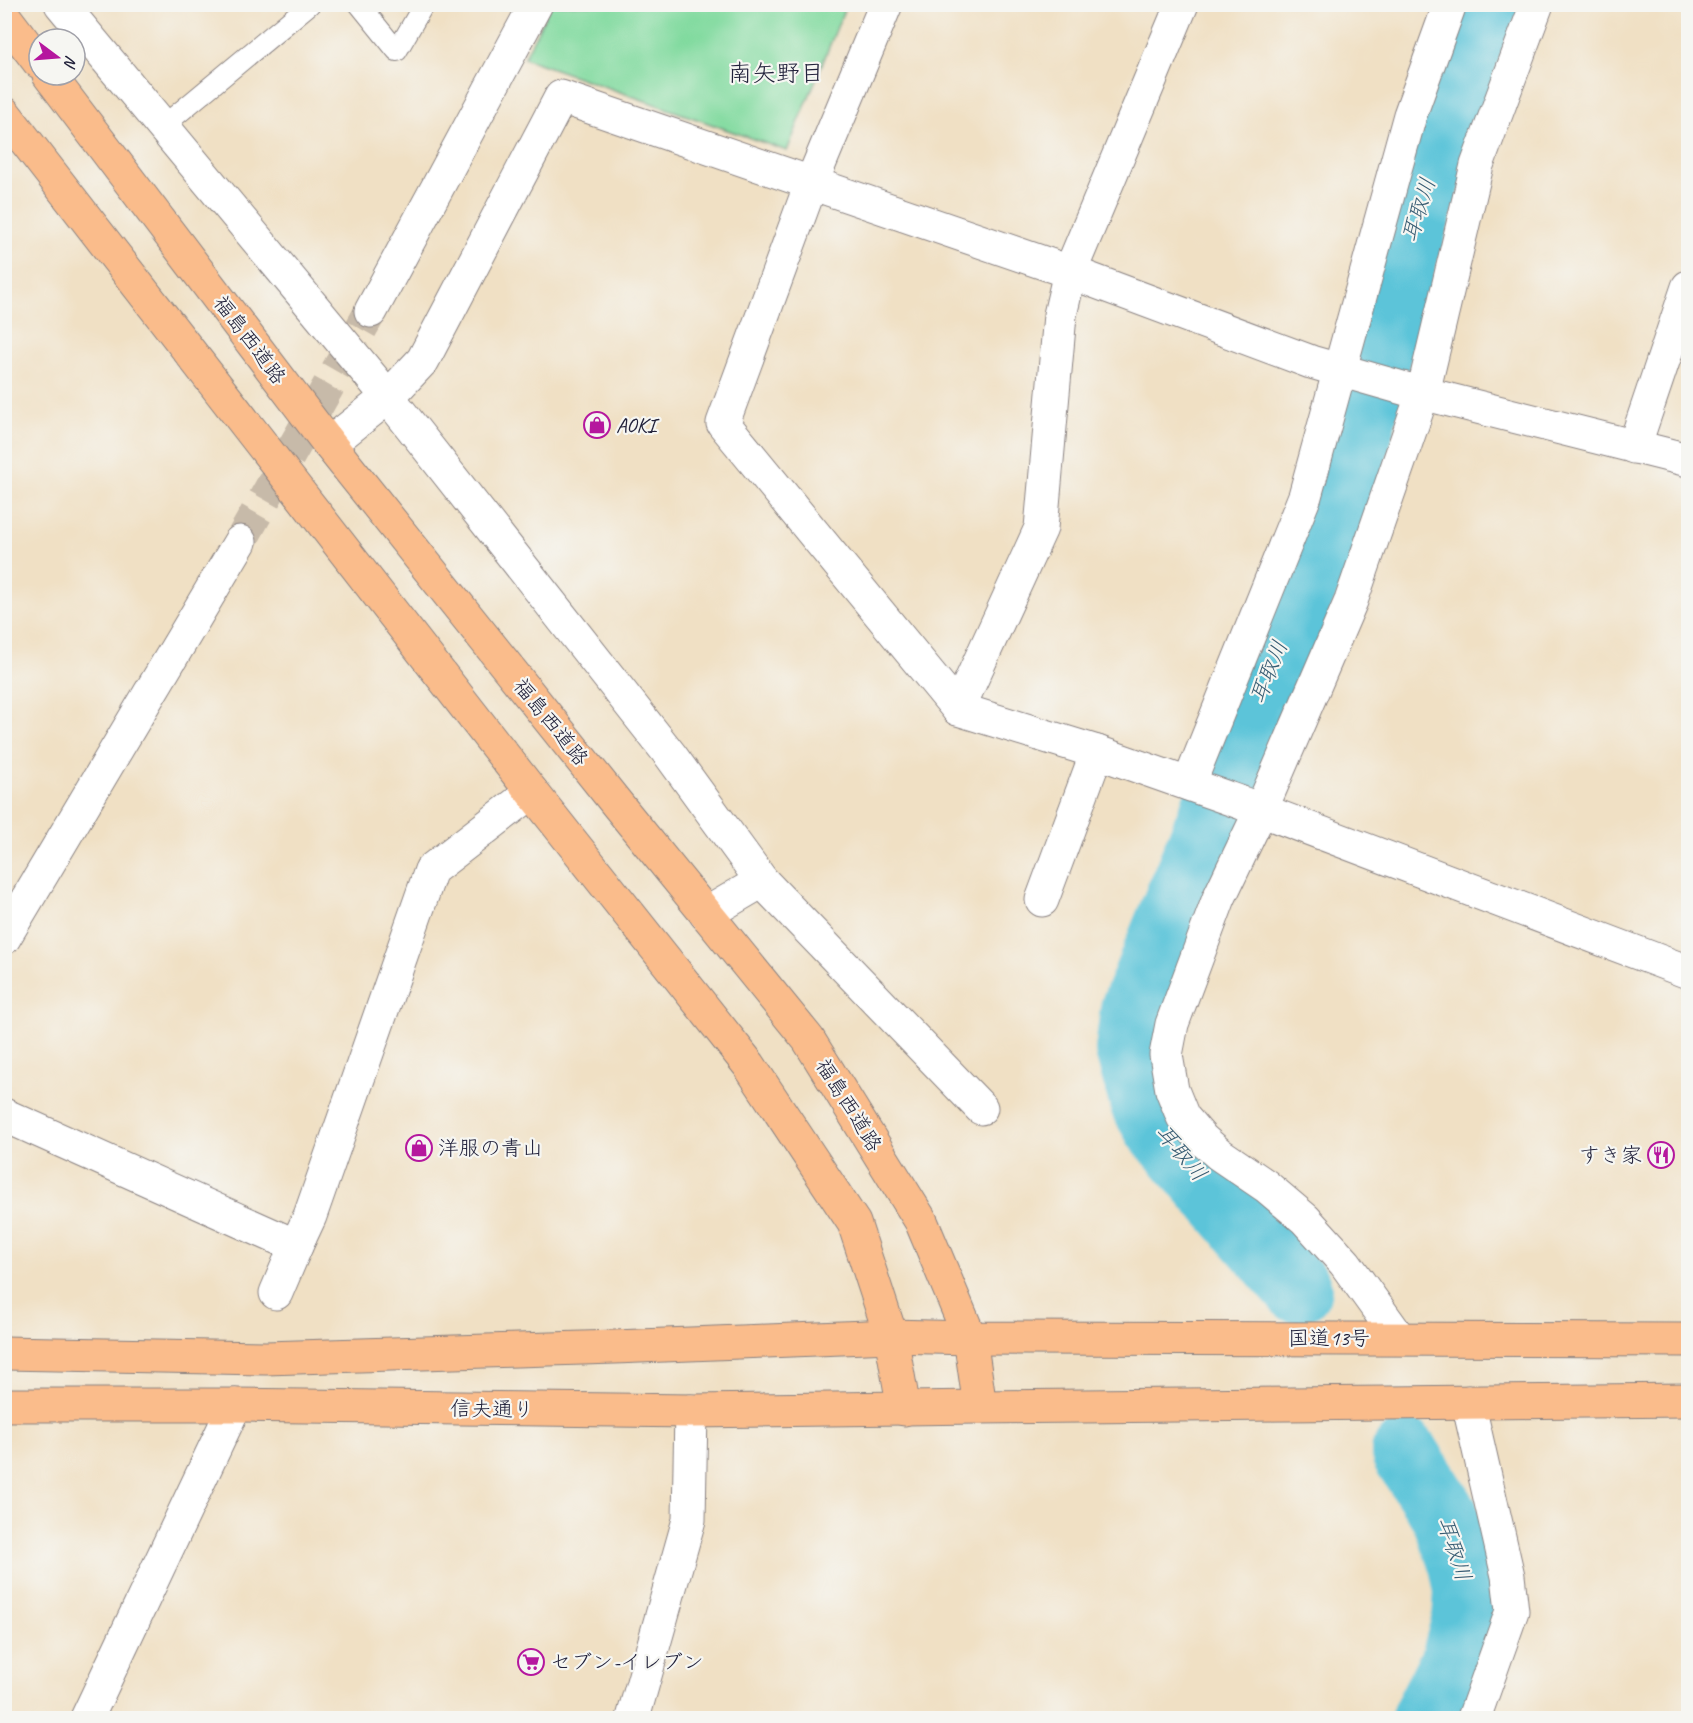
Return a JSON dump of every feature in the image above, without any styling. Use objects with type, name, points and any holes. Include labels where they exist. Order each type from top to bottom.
[{"type":"highway","points":[[4,16],[27,46]]},
{"type":"highway","name":"福島西道路","points":[[58,87],[329,444],[808,1039],[921,1221],[970,1338],[980,1407]]},
{"type":"highway","points":[[4,113],[532,792],[749,1065],[854,1223],[891,1336],[904,1409]]},
{"type":"highway","points":[[4,1353],[266,1358],[603,1348],[891,1336],[970,1338]]},
{"type":"highway","name":"国道13号","points":[[970,1338],[1689,1340]]},
{"type":"highway","points":[[980,1407],[1689,1400]]},
{"type":"highway","name":"信夫通り","points":[[4,1405],[235,1405],[691,1412],[980,1407]]},
{"type":"street","points":[[61,4],[388,397],[671,756],[762,881],[981,1108]]},
{"type":"street","points":[[371,311],[537,4]]},
{"type":"street","points":[[886,4],[812,184],[723,423],[958,709],[1097,752],[1252,807],[1689,972]]},
{"type":"street","points":[[958,709],[1041,528],[1060,315],[1070,272],[1182,4]]},
{"type":"street","points":[[1196,787],[1305,496],[1344,372],[1410,115],[1450,4]]},
{"type":"street","points":[[1399,1338],[1345,1263],[1305,1219],[1266,1186],[1219,1154],[1183,1117],[1172,1090],[1166,1055],[1172,1024],[1252,807],[1351,601],[1414,391],[1477,165],[1537,4]]},
{"type":"street","points":[[329,444],[388,397],[423,360],[561,97],[1070,272],[1300,358],[1414,391],[1689,460]]},
{"type":"street","points":[[1634,447],[1689,288]]},
{"type":"street","points":[[4,938],[240,542]]},
{"type":"street","points":[[1042,900],[1097,752]]},
{"type":"street","points":[[276,1293],[310,1216],[431,870],[532,792]]},
{"type":"street","points":[[706,914],[762,881]]},
{"type":"street","points":[[4,1115],[297,1246]]},
{"type":"street","points":[[1468,1402],[1508,1576],[1512,1611],[1474,1719]]},
{"type":"street","points":[[87,1719],[235,1405]]},
{"type":"street","points":[[633,1719],[689,1520],[691,1412]]},
{"type":"lane","points":[[162,126],[310,4]]},
{"type":"lane","points":[[359,4],[397,51],[424,4]]},
{"type":"green space","points":[[551,5],[846,5],[787,151],[524,58]]},
{"type":"waterway","name":"耳取川","points":[[1298,1289],[1158,1128],[1144,1104],[1129,1050],[1134,1009],[1337,505],[1356,444],[1388,312],[1469,42],[1485,4]]},
{"type":"waterway","name":"耳取川","points":[[1405,1453],[1445,1515],[1463,1565],[1468,1591],[1466,1618],[1455,1659],[1425,1718]]},
{"type":"tunnel","points":[[240,542],[371,311]]},
{"type":"place","name":"AOKI","points":[[597,425]]},
{"type":"place","name":"洋服の青山","points":[[419,1148]]},
{"type":"place","name":"すき家","points":[[1661,1155]]},
{"type":"place","name":"セブン-イレブン","points":[[531,1662]]},
{"type":"district","name":"南矢野目","points":[[776,73]]}]
